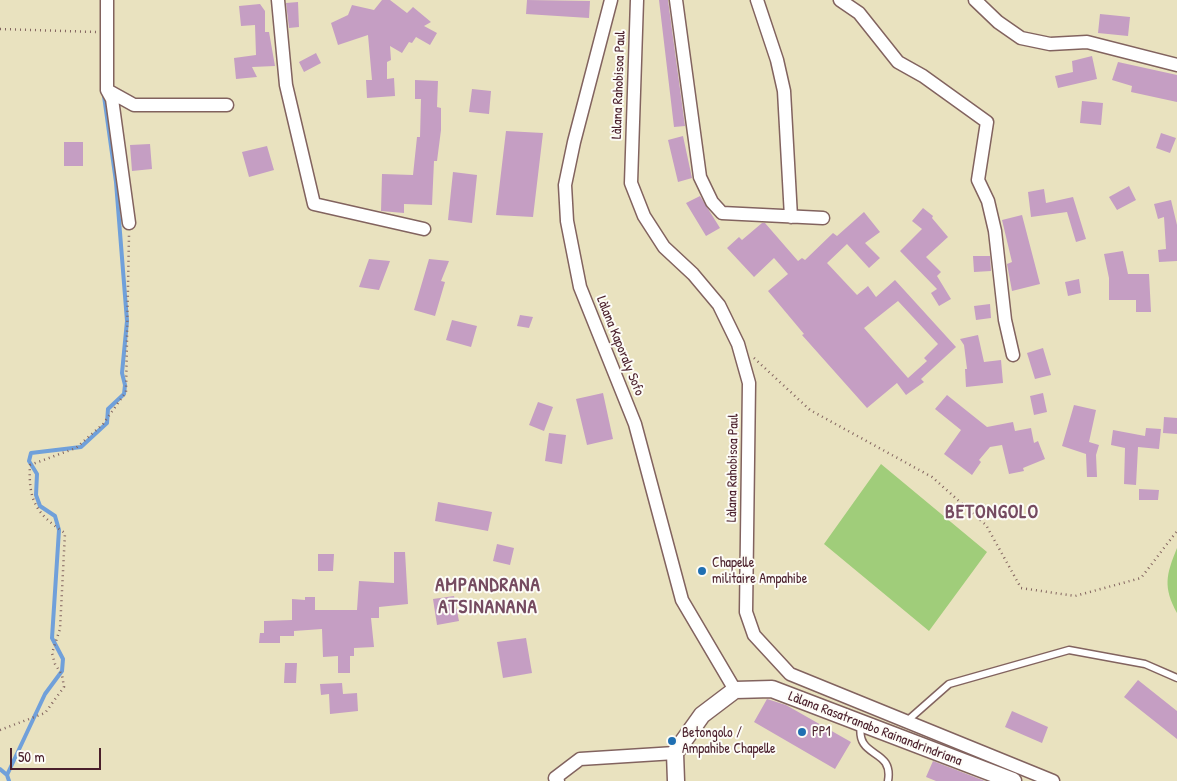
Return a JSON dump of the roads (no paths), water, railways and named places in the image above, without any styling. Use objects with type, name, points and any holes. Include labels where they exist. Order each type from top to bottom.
[{"type":"street","points":[[107,0],[107,90],[112,99],[129,224]]},
{"type":"street","points":[[278,0],[286,85],[314,204],[424,229]]},
{"type":"street","name":"Làlana Kaporaly Sofo","points":[[612,0],[578,122],[565,185],[567,221],[580,287],[635,424],[682,600],[735,690]]},
{"type":"street","name":"Làlana Rahobisoa Paul","points":[[637,0],[631,183],[644,216],[664,247],[693,274],[719,305],[738,344],[749,383],[746,612],[754,635],[790,674],[1053,781]]},
{"type":"street","points":[[676,0],[700,176],[712,202],[722,213],[823,218]]},
{"type":"street","points":[[756,0],[777,60],[784,91],[791,217]]},
{"type":"street","points":[[840,0],[859,13],[898,62],[923,76],[987,122],[978,180],[990,208],[1005,320],[1013,354]]},
{"type":"street","points":[[975,0],[998,22],[1021,38],[1050,44],[1087,42],[1177,65]]},
{"type":"street","points":[[107,90],[134,105],[227,105]]},
{"type":"street","name":"Làlana Rasatranabo Rainandrindriana","points":[[735,690],[772,689],[1013,781]]},
{"type":"street","points":[[676,781],[675,752],[702,715],[735,690]]},
{"type":"street","points":[[558,781],[555,778],[580,759],[675,752]]},
{"type":"lane","points":[[907,721],[949,684],[1069,650],[1145,664],[1177,678]]},
{"type":"lane","points":[[861,724],[859,736],[862,745],[884,759],[889,771],[889,781]]},
{"type":"waterway","points":[[7,775],[45,694],[62,671],[63,659],[52,638],[59,530],[55,516],[40,506],[36,495],[37,474],[29,461],[31,453],[81,447],[107,423],[108,409],[124,394],[125,385],[122,373],[127,321],[116,182],[104,96]]},
{"type":"waterway","points":[[0,769],[7,775],[9,781]]},
{"type":"place","name":"Chapelle militaire Ampahibe","points":[[702,571]]},
{"type":"place","name":"PP1","points":[[802,732]]},
{"type":"place","name":"Betongolo / Ampahibe Chapelle","points":[[672,741]]},
{"type":"district","name":"BETONGOLO","points":[[992,513]]},
{"type":"district","name":"AMPANDRANA ATSINANANA","points":[[488,597]]}]
